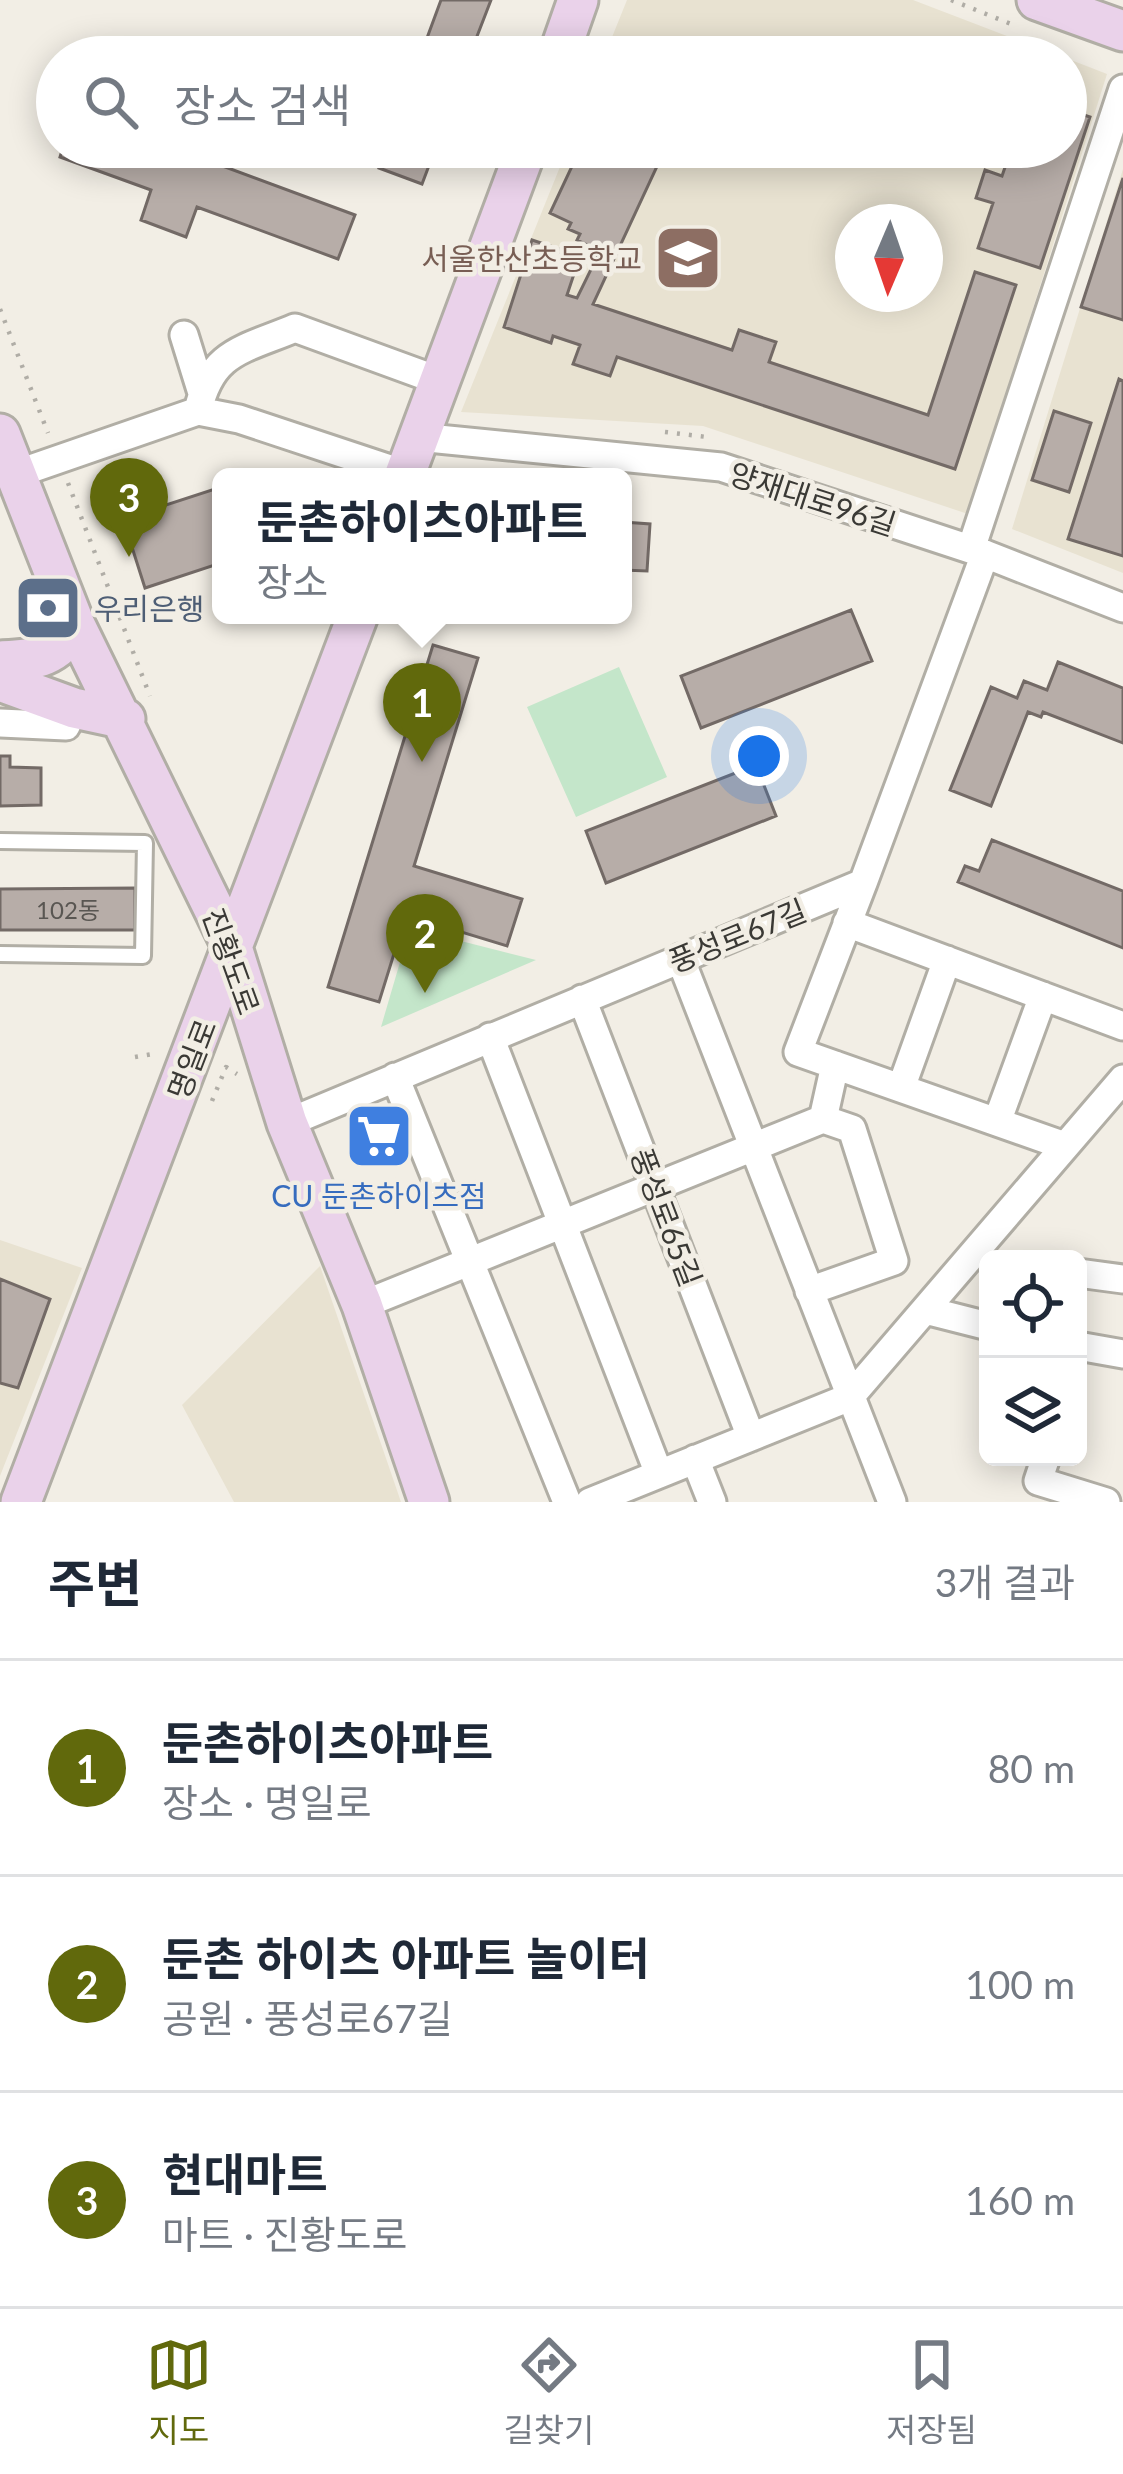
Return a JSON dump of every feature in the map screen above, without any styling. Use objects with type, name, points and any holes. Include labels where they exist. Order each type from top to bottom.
[{"type":"street","points":[[565,36],[578,0]]},
{"type":"street","points":[[1037,0],[1123,31]]},
{"type":"street","points":[[1065,1147],[798,1052],[978,551],[1123,89]]},
{"type":"street","points":[[200,402],[239,419],[409,463],[519,168]]},
{"type":"street","points":[[14,487],[59,460],[200,402],[218,361],[295,328],[440,381]]},
{"type":"street","points":[[184,335],[200,402]]},
{"type":"street","name":"진황도로","points":[[0,434],[14,487],[75,626],[138,708],[231,944],[287,1124],[362,1304],[429,1502]]},
{"type":"street","name":"양재대로96길","points":[[409,463],[721,467],[978,551],[1123,608]]},
{"type":"street","name":"명일로","points":[[21,1502],[355,624]]},
{"type":"street","points":[[0,661],[46,658],[62,648],[75,626]]},
{"type":"street","points":[[0,681],[74,709],[138,708]]},
{"type":"street","points":[[0,723],[66,726],[74,709]]},
{"type":"street","name":"풍성로67길","points":[[287,1124],[862,884]]},
{"type":"street","points":[[847,922],[1123,1026]]},
{"type":"street","points":[[680,958],[892,1502]]},
{"type":"street","points":[[901,1088],[947,960]]},
{"type":"street","points":[[997,1122],[1043,996]]},
{"type":"street","name":"풍성로65길","points":[[582,999],[751,1437]]},
{"type":"street","points":[[490,1037],[659,1474]]},
{"type":"street","points":[[823,1119],[835,1065]]},
{"type":"street","points":[[394,1076],[567,1502]]},
{"type":"street","points":[[590,1502],[850,1397],[925,1310],[978,1261],[1123,1079]]},
{"type":"street","points":[[362,1304],[561,1220],[823,1119],[852,1130],[894,1261],[809,1291]]},
{"type":"street","points":[[1087,1274],[1123,1279]]},
{"type":"street","points":[[925,1310],[979,1324]]},
{"type":"street","points":[[1087,1348],[1123,1354]]},
{"type":"street","points":[[695,1460],[712,1502]]},
{"type":"street","points":[[1043,1466],[1038,1481],[1106,1502]]},
{"type":"lane","points":[[0,841],[145,843],[143,956],[0,953]]},
{"type":"path","points":[[0,309],[59,460],[138,708]]},
{"type":"path","points":[[650,431],[695,433],[718,440]]},
{"type":"path","points":[[208,1110],[226,1067],[249,1081]]},
{"type":"shaded area","points":[[627,0],[913,0],[1007,36],[612,36]]},
{"type":"shaded area","name":"서울한산초등학교","points":[[1087,66],[1107,74],[1087,137]]},
{"type":"shaded area","name":"서울한산초등학교","points":[[560,168],[1077,168],[968,514],[703,426],[461,412]]},
{"type":"shaded area","points":[[1123,169],[1123,573],[1012,529]]},
{"type":"shaded area","points":[[0,1240],[82,1268],[0,1476]]},
{"type":"shaded area","points":[[320,1266],[401,1502],[234,1502],[182,1405]]},
{"type":"green space","points":[[619,667],[667,777],[576,817],[527,707]]},
{"type":"green space","points":[[410,928],[536,960],[381,1027]]},
{"type":"building","points":[[441,0],[491,0],[477,36],[428,36]]},
{"type":"building","points":[[90,168],[228,168],[355,215],[338,259],[197,207],[186,237],[141,220],[151,190]]},
{"type":"building","points":[[379,168],[428,168],[422,184]]},
{"type":"building","points":[[571,168],[656,168],[593,304],[732,350],[739,330],[776,342],[769,362],[928,415],[975,272],[1016,285],[955,469],[617,357],[610,376],[573,364],[580,345],[553,336],[551,343],[504,327],[532,240],[580,256],[567,295],[577,298],[600,251],[577,240],[580,234],[568,229],[571,223],[550,213]]},
{"type":"building","points":[[1005,168],[1073,168],[1040,268],[978,248],[993,203],[976,198],[985,170],[1002,176]]},
{"type":"building","points":[[1123,178],[1123,320],[1081,307]]},
{"type":"building","points":[[1119,379],[1123,381],[1123,556],[1068,539]]},
{"type":"building","points":[[1054,411],[1091,423],[1069,492],[1032,480]]},
{"type":"building","points":[[212,490],[212,566],[145,588],[123,519]]},
{"type":"building","points":[[632,523],[650,524],[647,571],[632,570]]},
{"type":"building","points":[[851,610],[872,661],[701,728],[681,676]]},
{"type":"building","points":[[433,645],[478,658],[414,866],[522,899],[507,946],[406,915],[379,1002],[328,987]]},
{"type":"building","points":[[1058,662],[1123,688],[1123,743],[1043,712],[1041,717],[1028,712],[991,806],[950,790],[991,687],[1017,698],[1024,681],[1047,690]]},
{"type":"building","points":[[0,756],[10,756],[10,767],[41,768],[41,805],[0,806]]},
{"type":"building","points":[[756,765],[776,816],[606,883],[586,831]]},
{"type":"building","points":[[992,840],[1123,891],[1123,948],[958,882],[965,866],[979,871]]},
{"type":"building","points":[[135,888],[135,930],[0,930],[0,889]]},
{"type":"building","points":[[0,1279],[50,1299],[18,1388],[0,1383]]},
{"type":"place","name":"서울한산초등학교","points":[[688,258]]},
{"type":"place","name":"현대마트","points":[[129,557]]},
{"type":"place","name":"우리은행","points":[[48,608]]},
{"type":"place","name":"둔촌하이츠아파트","points":[[422,762]]},
{"type":"place","name":"둔촌 하이츠 아파트 놀이터","points":[[425,993]]},
{"type":"place","name":"CU 둔촌하이츠점","points":[[379,1136]]}]
